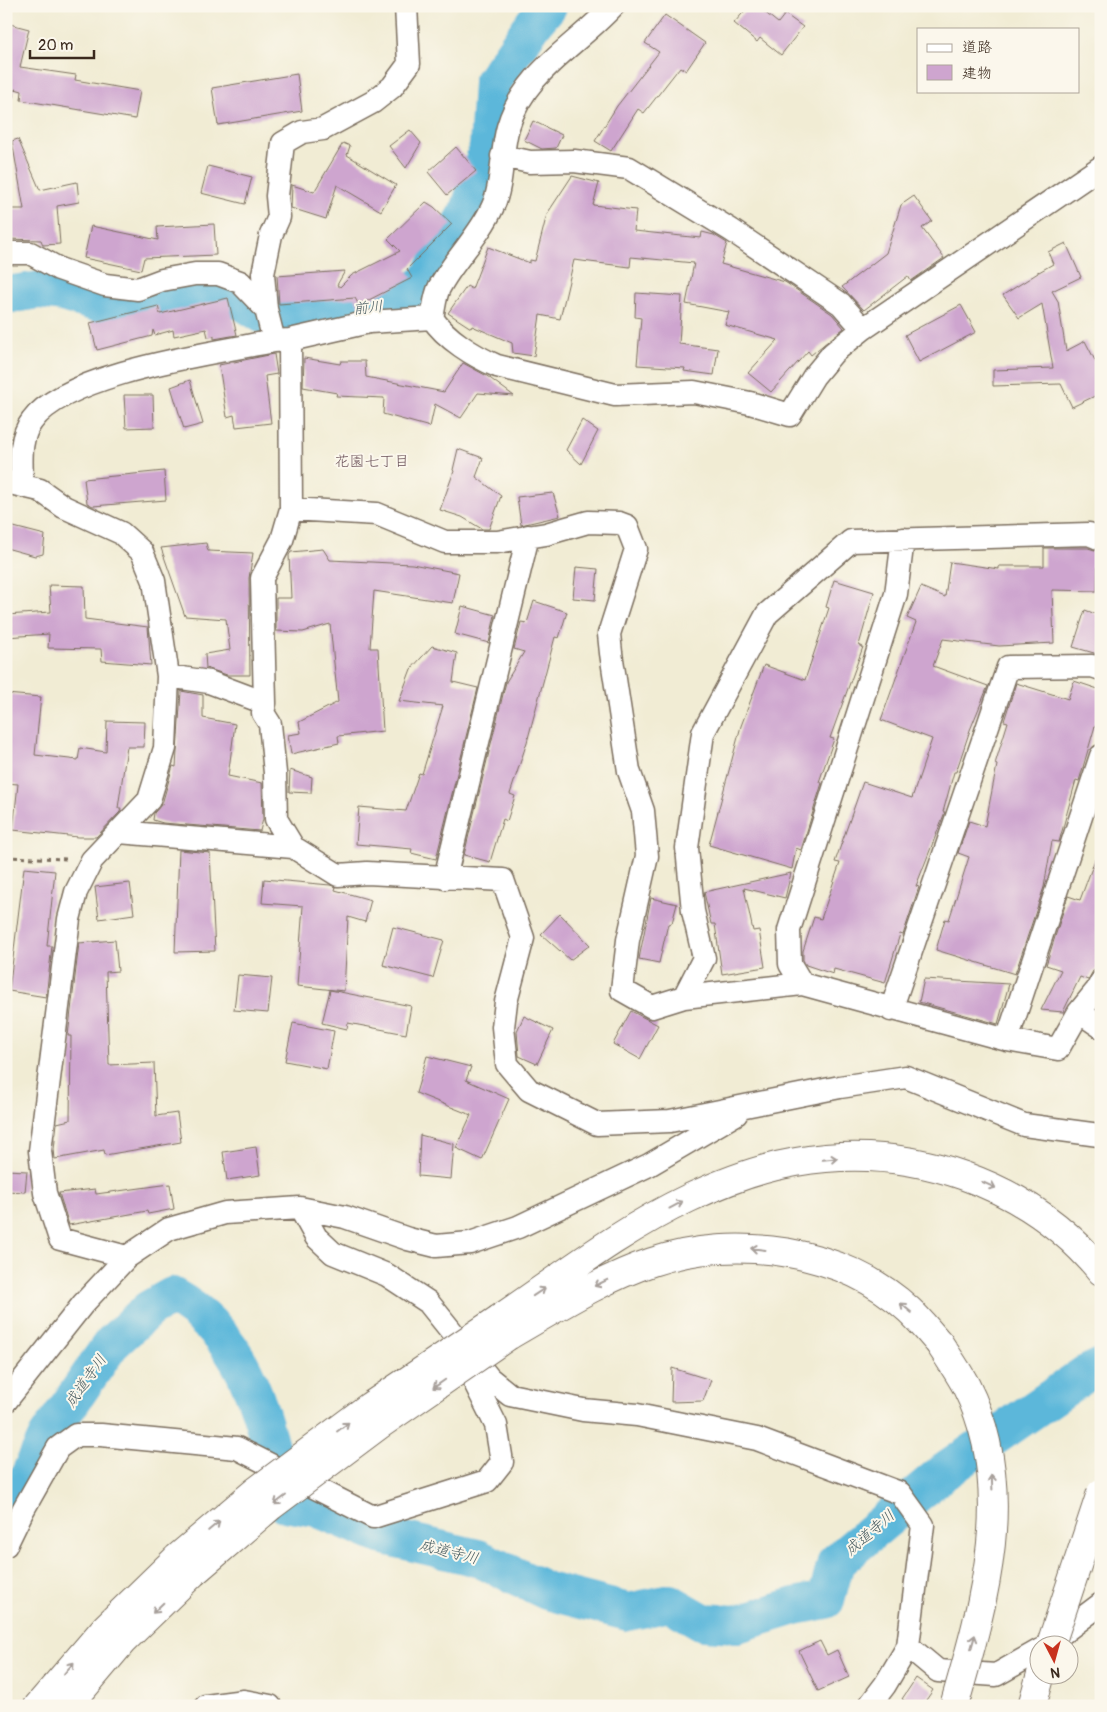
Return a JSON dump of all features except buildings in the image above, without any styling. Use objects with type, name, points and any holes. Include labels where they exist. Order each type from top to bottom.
[{"type":"highway","points":[[68,1706],[185,1566],[256,1491],[340,1429],[503,1328],[628,1230],[681,1203],[743,1176],[796,1162],[854,1156],[909,1161],[958,1172],[1006,1193],[1049,1221],[1093,1261]]},
{"type":"highway","points":[[503,1328],[602,1282],[653,1261],[698,1251],[745,1248],[791,1253],[844,1270],[874,1284],[908,1309],[939,1343],[966,1386],[983,1431],[993,1477],[988,1580],[954,1706]]},
{"type":"highway","points":[[1052,1634],[1101,1493]]},
{"type":"highway","points":[[38,1706],[105,1628],[185,1566]]},
{"type":"highway","points":[[1032,1706],[1038,1684]]},
{"type":"street","points":[[406,6],[409,64],[392,87],[373,102],[323,129],[302,132],[283,143],[277,196],[279,217],[271,235],[264,274],[275,329],[291,509],[282,540],[262,578],[265,703],[263,713],[270,724],[275,773],[276,819],[293,847],[338,875],[367,874],[503,880],[523,938],[506,1002],[503,1027],[507,1064],[529,1090],[597,1124],[670,1121],[840,1086],[906,1077],[1024,1124],[1101,1134]]},
{"type":"street","points":[[613,6],[600,21],[538,72],[527,86],[508,126],[494,204],[473,240],[438,289],[432,318],[438,327],[480,358],[497,366],[615,395],[694,392],[750,403],[790,415],[814,376],[834,353],[863,329],[1101,167]]},
{"type":"street","points":[[502,156],[530,162],[574,161],[629,168],[732,230],[840,304],[863,329]]},
{"type":"street","points":[[6,253],[30,253],[59,268],[105,285],[138,289],[162,280],[195,274],[218,274],[240,282],[275,329]]},
{"type":"street","points":[[127,1257],[60,1239],[45,1193],[40,1151],[69,919],[76,892],[92,860],[149,800],[165,748],[168,676],[154,581],[142,552],[121,533],[64,507],[40,490],[14,483],[14,438],[32,420],[66,393],[105,378],[172,361],[275,329],[432,318]]},
{"type":"street","points":[[291,509],[377,514],[445,542],[497,542],[588,522],[619,523],[627,526],[636,548],[610,634],[629,771],[643,811],[647,856],[628,940],[622,990],[652,1007],[684,997],[802,984],[890,1010],[1007,1040],[1058,1049],[1079,1012],[1097,990],[1101,982]]},
{"type":"street","points":[[684,997],[704,958],[693,911],[687,848],[703,733],[767,614],[850,541],[1089,534],[1101,539]]},
{"type":"street","points":[[445,878],[528,536]]},
{"type":"street","points":[[802,984],[790,964],[789,930],[896,594],[903,539]]},
{"type":"street","points":[[890,1010],[1008,667],[1092,666],[1101,669]]},
{"type":"street","points":[[168,676],[210,682],[265,703]]},
{"type":"street","points":[[1007,1040],[1101,756]]},
{"type":"street","points":[[119,832],[293,847]]},
{"type":"street","points":[[1079,1012],[1101,1027]]},
{"type":"street","points":[[6,1401],[83,1304],[127,1257],[169,1229],[225,1213],[300,1208],[345,1217],[408,1239],[436,1246],[470,1243],[518,1226],[649,1165],[755,1104]]},
{"type":"street","points":[[300,1208],[316,1237],[333,1253],[387,1275],[428,1302],[489,1378],[510,1395],[582,1410],[637,1415],[757,1439],[900,1493],[923,1525],[908,1646],[885,1686],[869,1706]]},
{"type":"street","points":[[6,1545],[23,1510],[58,1448],[76,1435],[101,1435],[237,1448],[372,1517],[488,1481],[502,1462],[496,1425],[474,1381],[428,1322],[428,1302]]},
{"type":"street","points":[[1062,1634],[1101,1604]]},
{"type":"street","points":[[908,1646],[938,1671],[996,1675],[1030,1656]]},
{"type":"street","points":[[206,1706],[244,1702],[270,1706]]},
{"type":"path","points":[[6,858],[92,860]]},
{"type":"waterway","name":"前川","points":[[6,295],[40,290],[62,293],[107,306],[216,285],[265,316],[386,308],[427,282],[470,208],[488,147],[492,83],[533,24],[548,6]]},
{"type":"waterway","name":"成道寺川","points":[[6,1525],[47,1437],[111,1344],[149,1309],[172,1296],[199,1314],[221,1336],[237,1359],[261,1414],[284,1503],[316,1508],[380,1535],[478,1558],[547,1591],[628,1612],[670,1603],[703,1622],[737,1624],[795,1606],[826,1600],[836,1562],[941,1474],[1084,1375],[1101,1367]]},
{"type":"district","name":"花園七丁目","points":[[372,461]]}]
